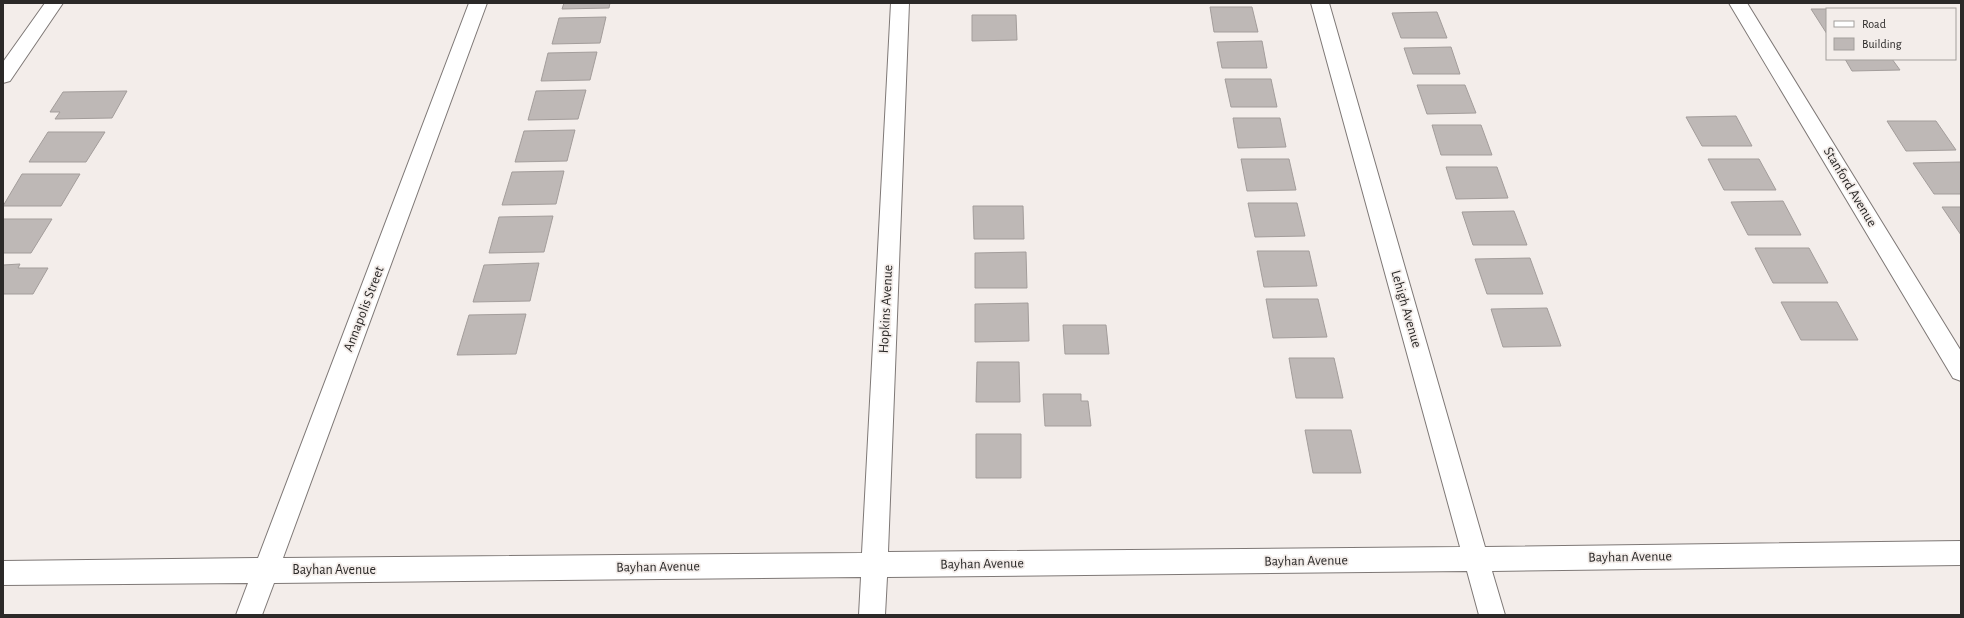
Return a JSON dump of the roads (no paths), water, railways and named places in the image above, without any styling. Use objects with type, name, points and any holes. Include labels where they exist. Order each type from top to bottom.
[{"type":"street","points":[[3,76],[54,3]]},
{"type":"street","name":"Annapolis Street","points":[[249,615],[478,3]]},
{"type":"street","name":"Hopkins Avenue","points":[[872,615],[900,3]]},
{"type":"street","name":"Lehigh Avenue","points":[[1320,3],[1492,615]]},
{"type":"street","name":"Stanford Avenue","points":[[1738,3],[1961,371]]},
{"type":"street","name":"Bayhan Avenue","points":[[3,573],[1961,553]]}]
